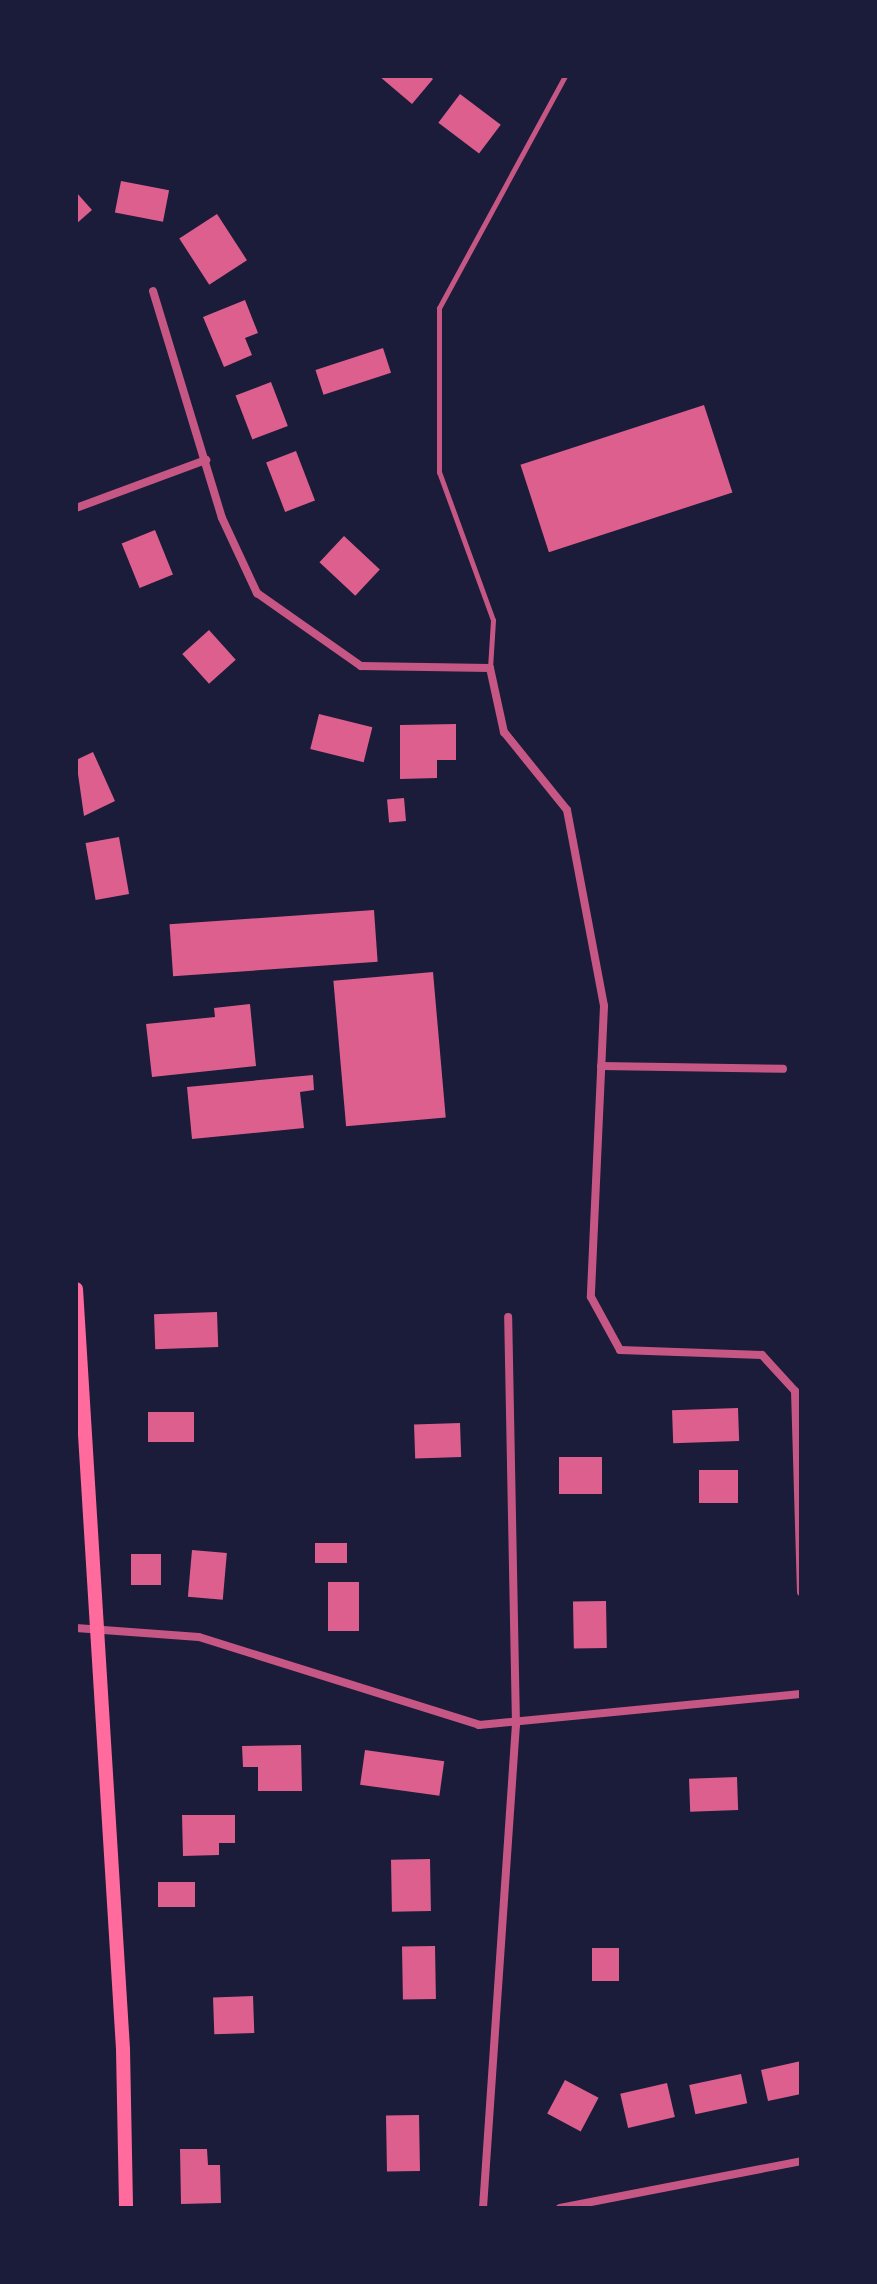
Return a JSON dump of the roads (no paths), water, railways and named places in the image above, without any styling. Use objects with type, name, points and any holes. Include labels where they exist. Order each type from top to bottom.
[{"type":"main road","points":[[76,1289],[93,1629],[123,2049],[126,2208]]},
{"type":"street","points":[[153,291],[206,460],[257,593],[293,623],[361,666],[490,668],[504,732],[567,810],[604,1006],[591,1297],[620,1350],[762,1355],[795,1391],[797,1565],[801,1592]]},
{"type":"street","points":[[76,508],[206,460]]},
{"type":"street","points":[[601,1066],[783,1069]]},
{"type":"street","points":[[483,2208],[516,1725],[508,1317]]},
{"type":"street","points":[[76,1628],[199,1637],[347,1689],[479,1725],[516,1725],[801,1694]]},
{"type":"street","points":[[560,2208],[801,2161]]},
{"type":"lane","points":[[490,668],[493,620],[439,472],[439,308],[565,76]]}]
